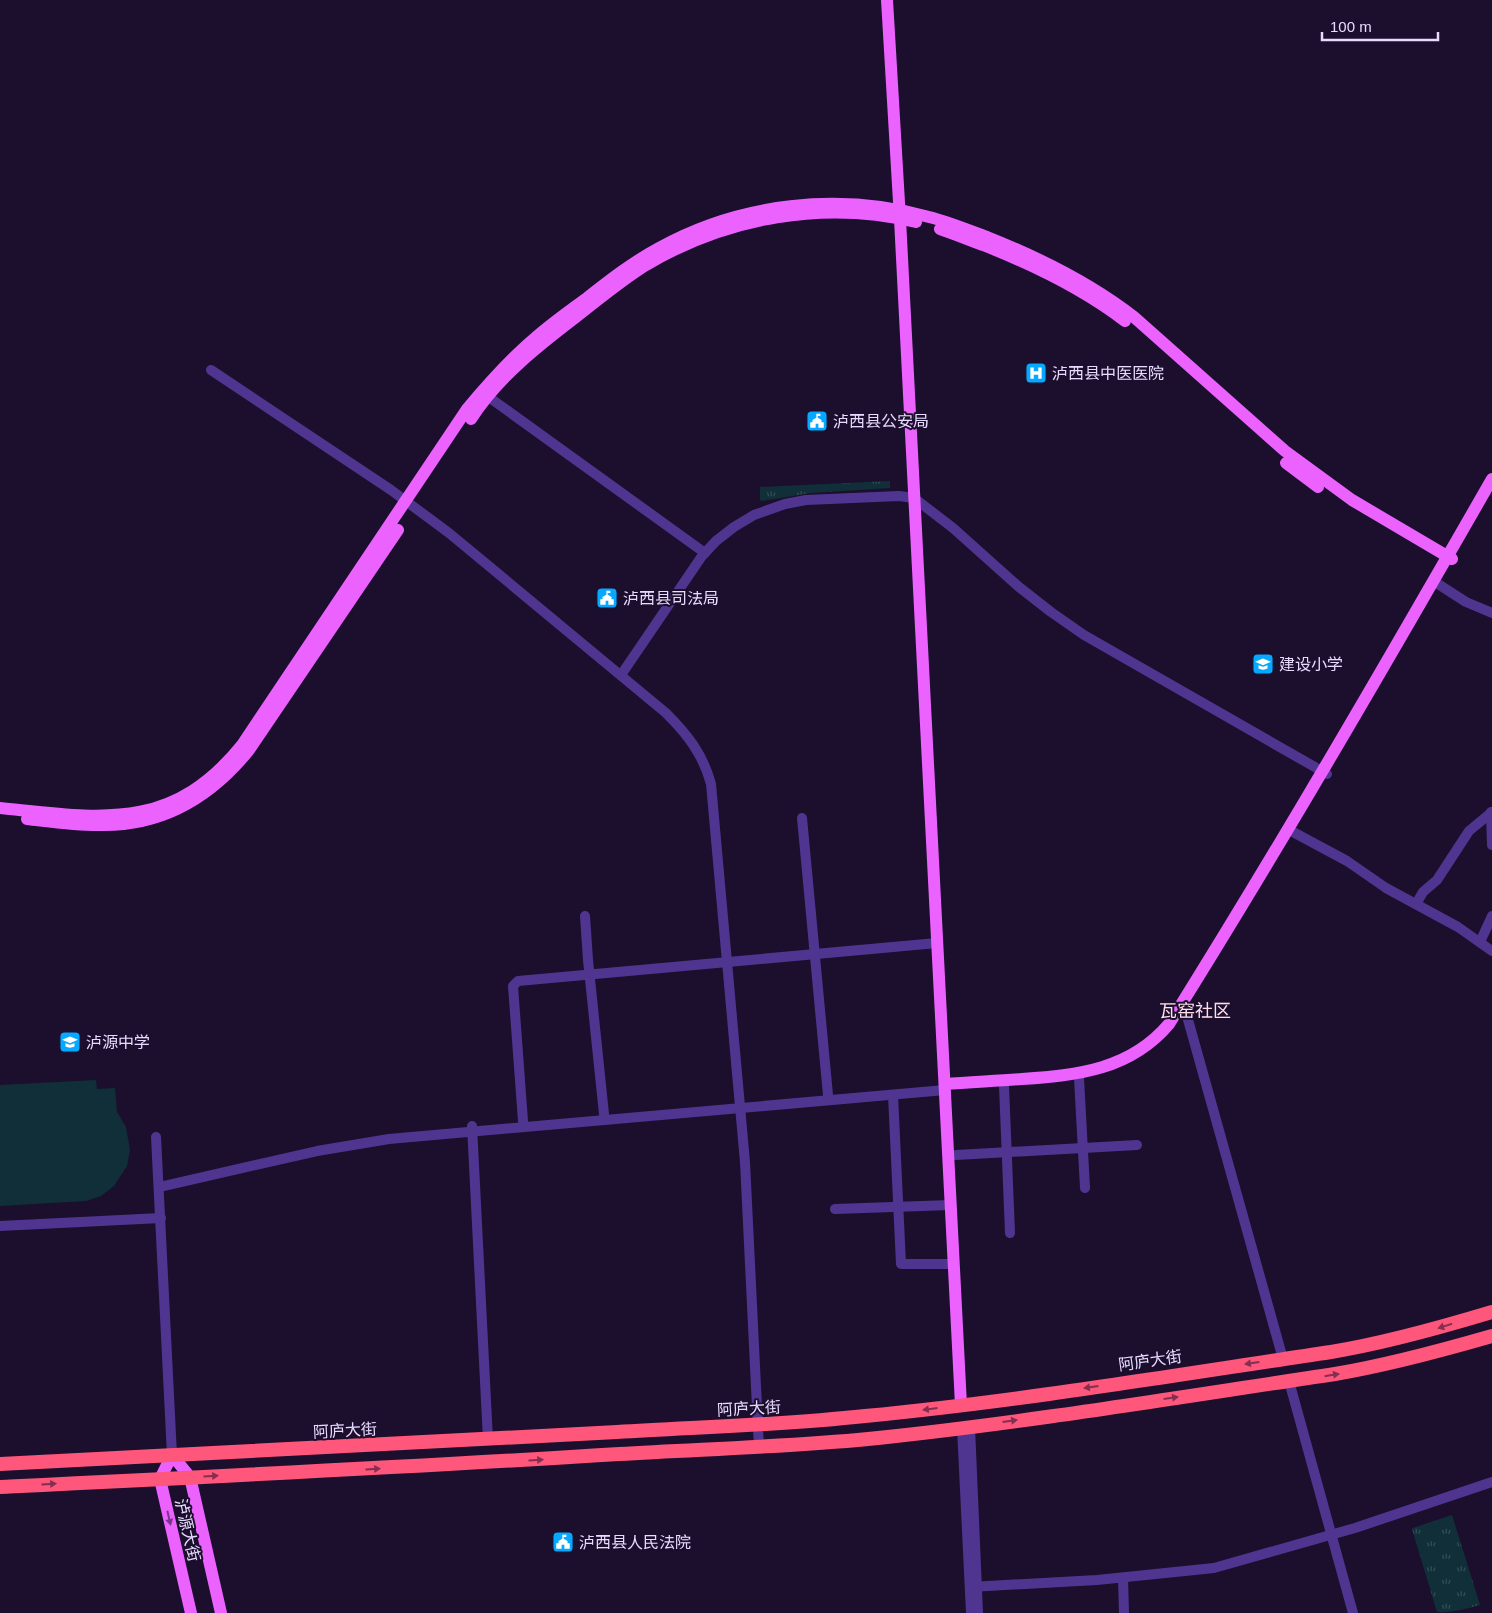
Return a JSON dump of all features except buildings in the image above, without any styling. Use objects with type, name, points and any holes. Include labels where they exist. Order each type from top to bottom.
[{"type":"highway","name":"阿庐大街","points":[[0,1464],[488,1440],[758,1425],[856,1417],[965,1405],[1382,1343],[1492,1312]]},
{"type":"highway","points":[[0,1487],[759,1448],[868,1439],[966,1428],[1386,1365],[1492,1336]]},
{"type":"main road","points":[[887,0],[904,215]]},
{"type":"main road","points":[[895,0],[918,501],[949,1087],[951,1205],[965,1405]]},
{"type":"main road","points":[[0,808],[90,816],[118,816],[147,811],[166,805],[184,797],[206,782],[226,764],[242,745],[473,415],[485,394],[541,344],[628,277],[663,256],[705,236],[742,224],[770,218],[801,214],[904,215],[1016,258],[1064,281],[1105,306],[1140,333],[1280,458],[1302,475],[1348,507],[1448,562]]},
{"type":"main road","points":[[949,1087],[1091,1071],[1122,1060],[1153,1041],[1169,1024],[1325,773],[1438,584],[1492,479]]},
{"type":"main road","points":[[949,1087],[1004,1086],[1080,1078],[1114,1069],[1146,1052],[1174,1028],[1293,832],[1325,773],[1492,490]]},
{"type":"main road","points":[[918,501],[937,943],[956,1155],[965,1405]]},
{"type":"main road","points":[[0,816],[89,825],[119,825],[169,813],[200,798],[232,770],[249,750],[410,503]]},
{"type":"main road","points":[[160,1479],[172,1456],[190,1478],[221,1613]]},
{"type":"main road","name":"泸源大街","points":[[160,1479],[191,1613]]},
{"type":"street","points":[[211,370],[410,503],[449,533],[666,713],[681,727],[697,748],[711,784],[728,961],[740,1105],[759,1448]]},
{"type":"street","points":[[485,394],[705,553]]},
{"type":"street","points":[[621,675],[705,553],[724,534],[738,524],[759,513],[785,504],[806,500],[890,496],[918,501],[954,528],[1019,587],[1084,635],[1325,773]]},
{"type":"street","points":[[1438,584],[1466,602],[1492,613]]},
{"type":"street","points":[[1416,904],[1423,892],[1437,880],[1469,831],[1491,812]]},
{"type":"street","points":[[1491,812],[1492,845]]},
{"type":"street","points":[[802,818],[828,1095]]},
{"type":"street","points":[[1293,832],[1347,862],[1372,880],[1458,927],[1492,951]]},
{"type":"street","points":[[585,916],[604,1114]]},
{"type":"street","points":[[1480,942],[1492,916]]},
{"type":"street","points":[[524,1121],[513,986],[520,980],[937,943]]},
{"type":"street","points":[[1185,1008],[1283,1359]]},
{"type":"street","points":[[1080,1078],[1085,1188]]},
{"type":"street","points":[[1004,1086],[1010,1234]]},
{"type":"street","points":[[159,1184],[389,1139],[472,1129],[740,1105],[828,1095],[949,1087]]},
{"type":"street","points":[[472,1129],[524,1121],[893,1095],[949,1087]]},
{"type":"street","points":[[893,1095],[901,1264],[954,1264]]},
{"type":"street","points":[[472,1129],[488,1440]]},
{"type":"street","points":[[156,1137],[172,1456]]},
{"type":"street","points":[[956,1155],[1137,1145]]},
{"type":"street","points":[[835,1209],[951,1205]]},
{"type":"street","points":[[0,1226],[161,1218]]},
{"type":"street","points":[[1289,1381],[1353,1613]]},
{"type":"street","points":[[966,1428],[973,1587],[971,1613]]},
{"type":"street","points":[[973,1587],[1122,1578],[1214,1568],[1332,1535],[1492,1482]]},
{"type":"street","points":[[1122,1578],[1124,1613]]},
{"type":"street","points":[[973,1587],[978,1613]]},
{"type":"green space","points":[[890,481],[890,488],[811,493],[760,500],[760,487]]},
{"type":"green space","points":[[96,1080],[97,1089],[115,1088],[117,1112],[126,1127],[130,1150],[127,1166],[114,1186],[101,1196],[86,1201],[0,1206],[0,1085]]},
{"type":"green space","points":[[1452,1515],[1480,1605],[1453,1611],[1437,1612],[1412,1529]]},
{"type":"place","name":"泸西县中医医院","points":[[1036,373]]},
{"type":"place","name":"泸西县公安局","points":[[817,421]]},
{"type":"place","name":"泸西县司法局","points":[[607,598]]},
{"type":"place","name":"建设小学","points":[[1263,664]]},
{"type":"place","name":"泸源中学","points":[[70,1042]]},
{"type":"place","name":"泸西县人民法院","points":[[563,1542]]},
{"type":"district","name":"瓦窑社区","points":[[1195,1011]]}]
